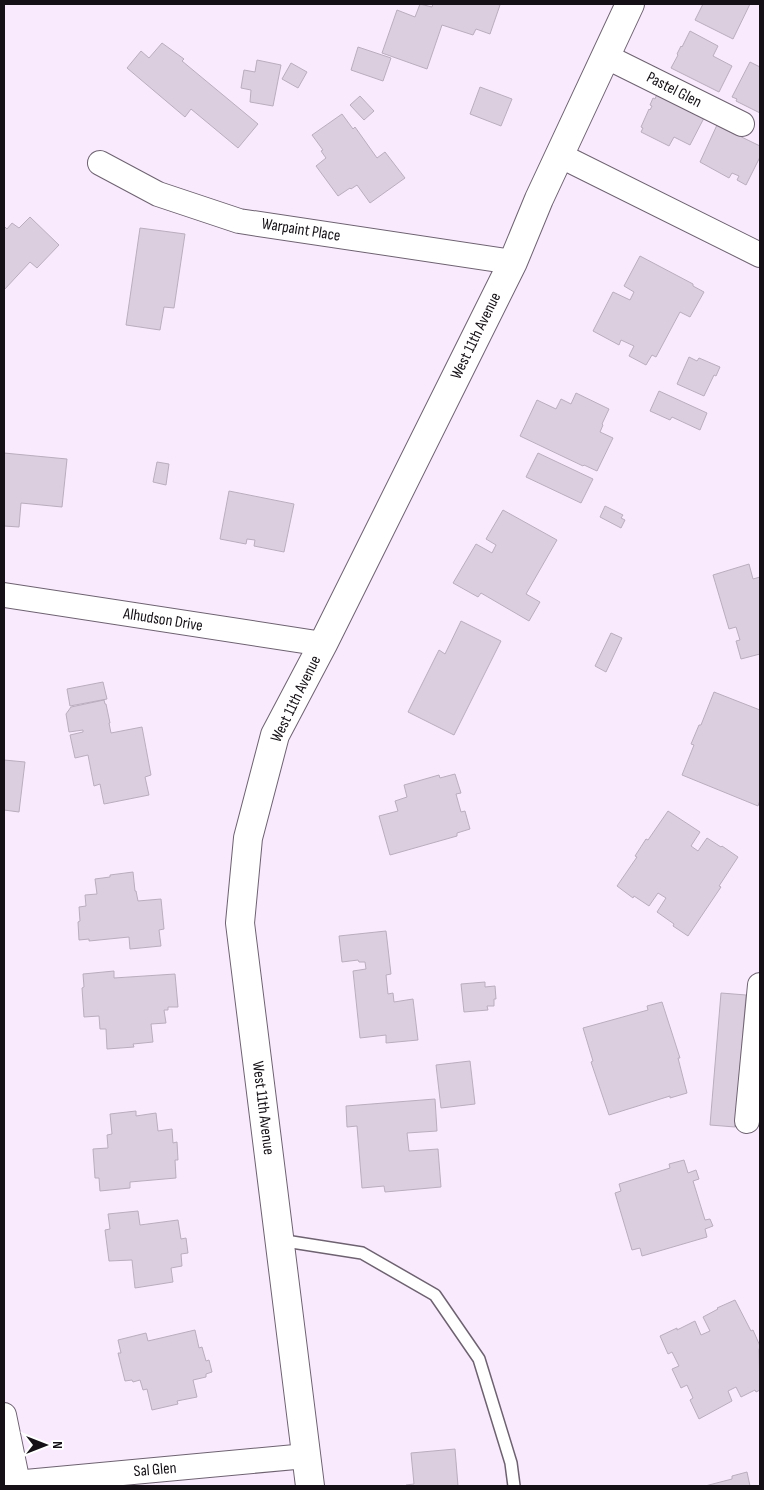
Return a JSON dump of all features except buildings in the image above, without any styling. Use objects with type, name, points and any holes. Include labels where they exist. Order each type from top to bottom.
[{"type":"street","name":"West 11th Avenue","points":[[310,1486],[240,924],[248,838],[275,735],[323,644],[513,262],[539,199],[630,4]]},
{"type":"street","name":"Pastel Glen","points":[[605,56],[742,124]]},
{"type":"street","points":[[559,155],[760,255]]},
{"type":"street","name":"Warpaint Place","points":[[100,163],[158,194],[239,220],[513,262]]},
{"type":"street","name":"Alhudson Drive","points":[[4,595],[323,644]]},
{"type":"street","points":[[747,1121],[760,985]]},
{"type":"street","points":[[4,1415],[11,1483]]},
{"type":"street","name":"Sal Glen","points":[[11,1483],[306,1456]]},
{"type":"lane","points":[[279,1240],[362,1252],[435,1295],[479,1359],[511,1464],[514,1486]]}]
